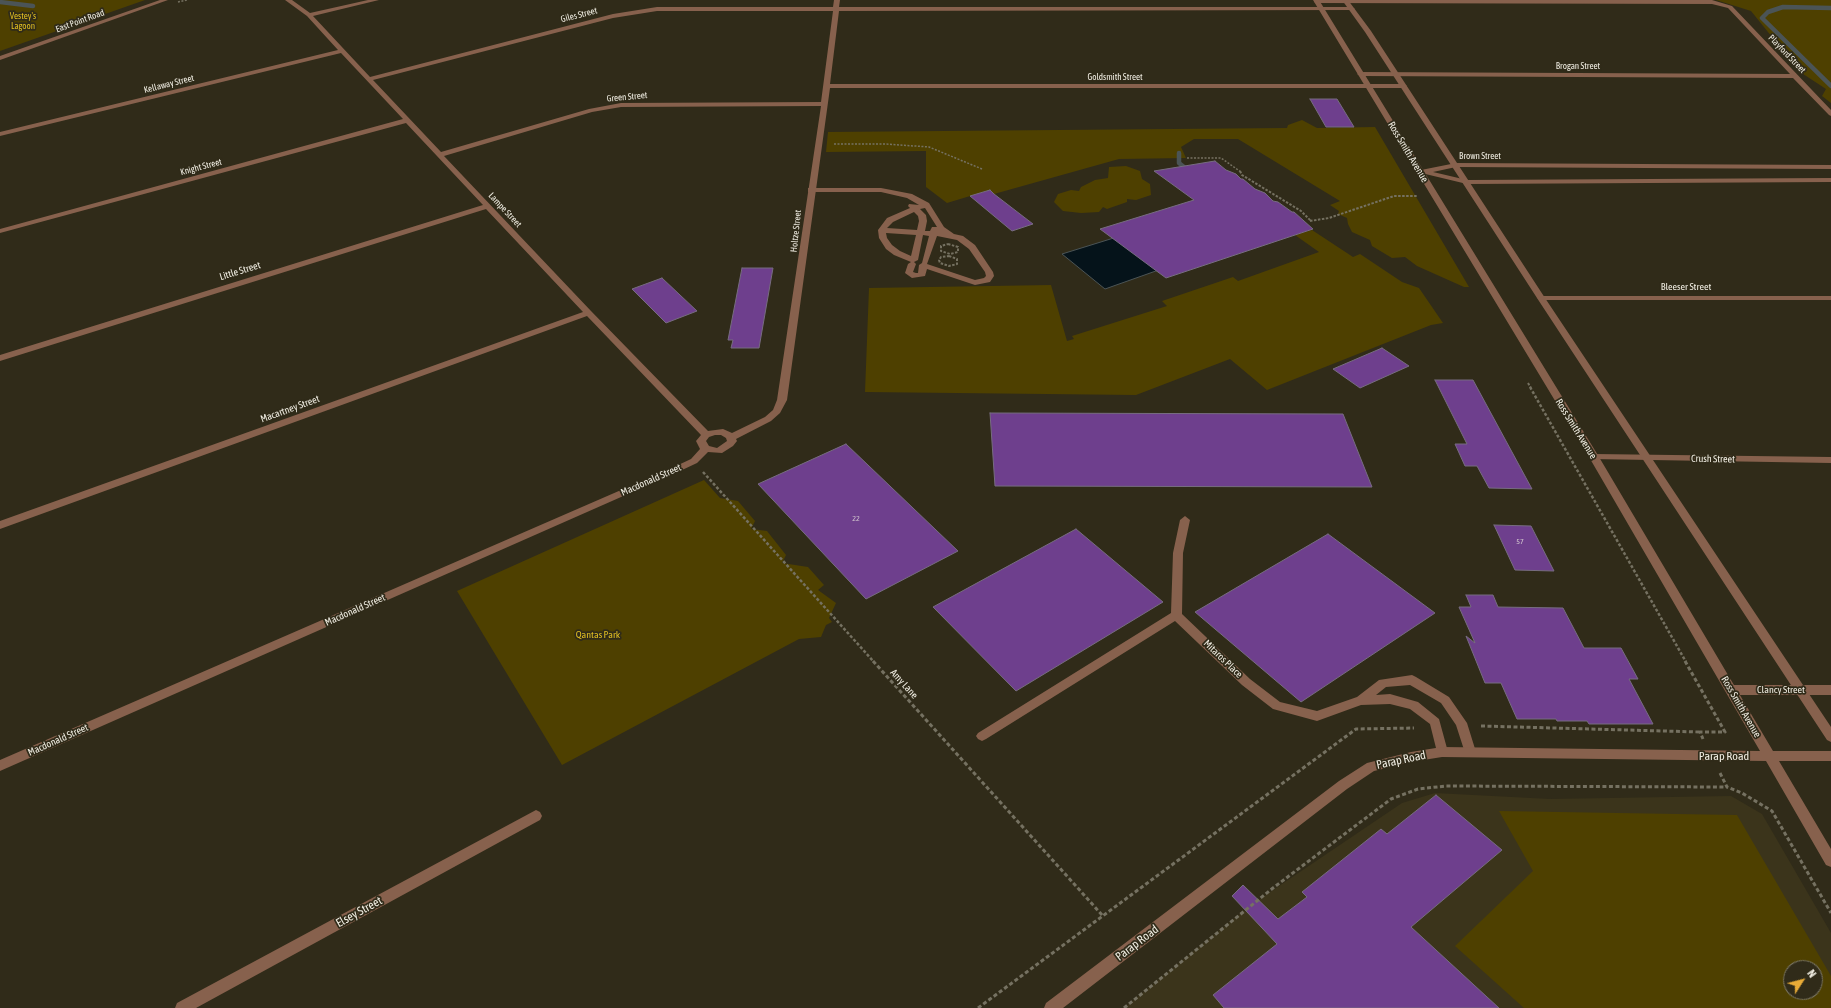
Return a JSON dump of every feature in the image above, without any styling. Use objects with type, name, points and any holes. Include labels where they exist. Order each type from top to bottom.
[{"type":"street","name":"East Point Road","points":[[0,58],[165,0]]},
{"type":"street","name":"Lampe Street","points":[[288,0],[309,15],[588,313],[706,435]]},
{"type":"street","points":[[309,15],[376,0]]},
{"type":"street","name":"Holtze Street","points":[[731,438],[768,419],[777,411],[782,400],[802,267],[817,144],[827,86],[837,0]]},
{"type":"street","points":[[1316,1],[1346,1],[1352,9],[1831,737]]},
{"type":"street","name":"Ross Smith Avenue","points":[[1316,1],[1594,457],[1831,861]]},
{"type":"street","name":"Playford Street","points":[[1346,1],[1712,2],[1730,7],[1831,114]]},
{"type":"street","name":"Giles Street","points":[[369,78],[634,11],[673,8],[1352,9]]},
{"type":"street","name":"Kellaway Street","points":[[0,134],[342,51]]},
{"type":"street","name":"Brogan Street","points":[[1360,74],[1795,76]]},
{"type":"street","name":"Goldsmith Street","points":[[827,86],[1404,86]]},
{"type":"street","name":"Green Street","points":[[439,155],[591,110],[621,104],[823,104]]},
{"type":"street","name":"Knight Street","points":[[0,231],[408,120]]},
{"type":"street","name":"Brown Street","points":[[1421,172],[1456,165],[1831,167]]},
{"type":"street","points":[[1421,172],[1467,182],[1831,180]]},
{"type":"street","points":[[811,190],[881,190],[918,200],[926,205],[944,230],[965,241],[972,247],[991,274],[990,278],[983,282],[975,283],[924,264],[920,259],[913,261],[889,248],[883,238],[882,230],[890,220],[926,205]]},
{"type":"street","points":[[901,195],[916,208],[922,218],[920,233],[909,273],[915,276],[922,274],[936,226],[936,219]]},
{"type":"street","name":"Little Street","points":[[0,358],[488,206]]},
{"type":"street","points":[[882,230],[920,233],[932,238],[954,236]]},
{"type":"street","name":"Bleeser Street","points":[[1541,298],[1831,298]]},
{"type":"street","name":"Macartney Street","points":[[0,525],[588,313]]},
{"type":"street","points":[[714,432],[723,432],[731,438],[730,444],[724,449],[714,451],[706,449],[703,447],[701,441],[706,435],[714,432]]},
{"type":"street","name":"Macdonald Street","points":[[0,766],[694,461],[706,449]]},
{"type":"street","name":"Crush Street","points":[[1594,457],[1831,460]]},
{"type":"street","points":[[982,736],[1176,615],[1178,553],[1185,520]]},
{"type":"street","name":"Mitaros Place","points":[[1176,615],[1246,682],[1277,706],[1316,716],[1361,700],[1383,683],[1412,680],[1445,700],[1461,723],[1470,752]]},
{"type":"street","name":"Clancy Street","points":[[1732,690],[1831,690]]},
{"type":"street","name":"Mitaros Place","points":[[1361,700],[1390,700],[1414,705],[1434,722],[1442,752]]},
{"type":"street","name":"Parap Road","points":[[1051,1008],[1354,778],[1371,767],[1411,756],[1442,752],[1712,756],[1831,756]]},
{"type":"street","name":"Elsey Street","points":[[182,1008],[536,816]]},
{"type":"path","points":[[817,144],[886,144],[929,147],[982,169]]},
{"type":"path","points":[[1187,158],[1221,158],[1241,171],[1242,175],[1301,211],[1310,221],[1329,218],[1394,196],[1419,196]]},
{"type":"path","points":[[1415,190],[1423,202]]},
{"type":"path","points":[[1525,377],[1725,732],[1700,732],[1726,787]]},
{"type":"path","name":"Amy Lane","points":[[694,461],[1103,916]]},
{"type":"path","points":[[1124,1008],[1273,888],[1391,799],[1418,789],[1446,786],[1726,787],[1742,793],[1772,811],[1831,913]]},
{"type":"shaded area","points":[[1175,219],[1218,249],[1105,289],[1062,254]]},
{"type":"shaded area","points":[[1435,793],[1550,799],[1731,796],[1762,814],[1831,933],[1831,1008],[1124,1008],[1251,905],[1402,803]]},
{"type":"green space","name":"Vestey's Lagoon","points":[[0,0],[145,0],[0,51]]},
{"type":"green space","points":[[1716,0],[1831,0],[1831,103],[1822,96],[1826,89],[1797,70],[1797,62],[1773,45],[1772,37],[1751,11]]},
{"type":"green space","points":[[1302,120],[1317,128],[1375,127],[1469,287],[1464,287],[1417,266],[1405,257],[1392,258],[1372,246],[1370,240],[1352,232],[1347,218],[1338,214],[1339,211],[1330,205],[1340,201],[1238,139],[1194,139],[1181,147],[1186,158],[1119,159],[994,194],[990,190],[947,203],[926,187],[926,151],[826,152],[828,132],[1287,128],[1288,125]]},
{"type":"green space","points":[[1126,166],[1140,171],[1142,179],[1150,184],[1151,195],[1136,200],[1127,199],[1127,202],[1107,209],[1103,207],[1099,212],[1081,213],[1063,211],[1054,202],[1058,194],[1071,190],[1079,191],[1081,187],[1095,180],[1108,178],[1109,167]]},
{"type":"green space","points":[[1312,230],[1353,257],[1360,254],[1402,282],[1419,288],[1443,323],[1431,325],[1267,390],[1230,359],[1136,395],[865,392],[869,288],[1051,285],[1067,341],[1074,339],[1072,336],[1167,306],[1162,301],[1233,277],[1238,281],[1319,252],[1295,235]]},
{"type":"green space","name":"Qantas Park","points":[[704,480],[720,498],[738,501],[755,521],[751,529],[767,531],[786,555],[782,563],[808,567],[824,585],[818,590],[836,603],[829,618],[832,622],[826,625],[821,637],[799,639],[562,765],[457,591]]},
{"type":"green space","points":[[1499,811],[1737,815],[1822,960],[1783,960],[1783,1000],[1823,1000],[1823,962],[1831,976],[1831,1008],[1524,1008],[1455,946],[1533,871]]},
{"type":"building","points":[[1310,99],[1337,99],[1354,127],[1326,127]]},
{"type":"building","points":[[1215,161],[1226,170],[1236,174],[1255,189],[1265,193],[1273,201],[1278,202],[1294,212],[1313,229],[1166,278],[1100,229],[1194,200],[1154,171]]},
{"type":"building","points":[[990,190],[1033,224],[1012,231],[970,196]]},
{"type":"building","points":[[742,268],[773,268],[759,348],[731,348],[733,340],[728,340]]},
{"type":"building","points":[[662,278],[697,311],[666,323],[632,289]]},
{"type":"building","points":[[1382,348],[1409,366],[1360,388],[1333,369]]},
{"type":"building","points":[[1435,380],[1473,380],[1532,489],[1489,488],[1477,466],[1465,466],[1455,444],[1467,444]]},
{"type":"building","points":[[990,413],[1343,414],[1372,487],[995,486]]},
{"type":"building","points":[[846,444],[958,551],[866,599],[758,484]]},
{"type":"building","points":[[1494,525],[1531,526],[1554,571],[1515,570]]},
{"type":"building","points":[[1076,529],[1163,602],[1016,691],[933,607]]},
{"type":"building","points":[[1328,534],[1435,613],[1301,702],[1195,612]]},
{"type":"building","points":[[1466,595],[1493,595],[1498,607],[1563,608],[1584,648],[1621,648],[1638,679],[1629,679],[1653,724],[1589,724],[1587,721],[1517,719],[1501,683],[1485,683],[1466,636],[1475,643],[1459,607],[1471,607]]},
{"type":"building","points":[[1436,795],[1502,850],[1411,927],[1499,1008],[1224,1008],[1213,995],[1277,944],[1232,896],[1243,885],[1278,919],[1307,897],[1302,892],[1381,829],[1387,834]]},
{"type":"waterway","points":[[0,2],[33,6]]},
{"type":"waterway","points":[[1831,8],[1783,7],[1768,12],[1762,18],[1831,86]]},
{"type":"waterway","points":[[1179,153],[1179,163],[1190,172],[1188,171]]}]
